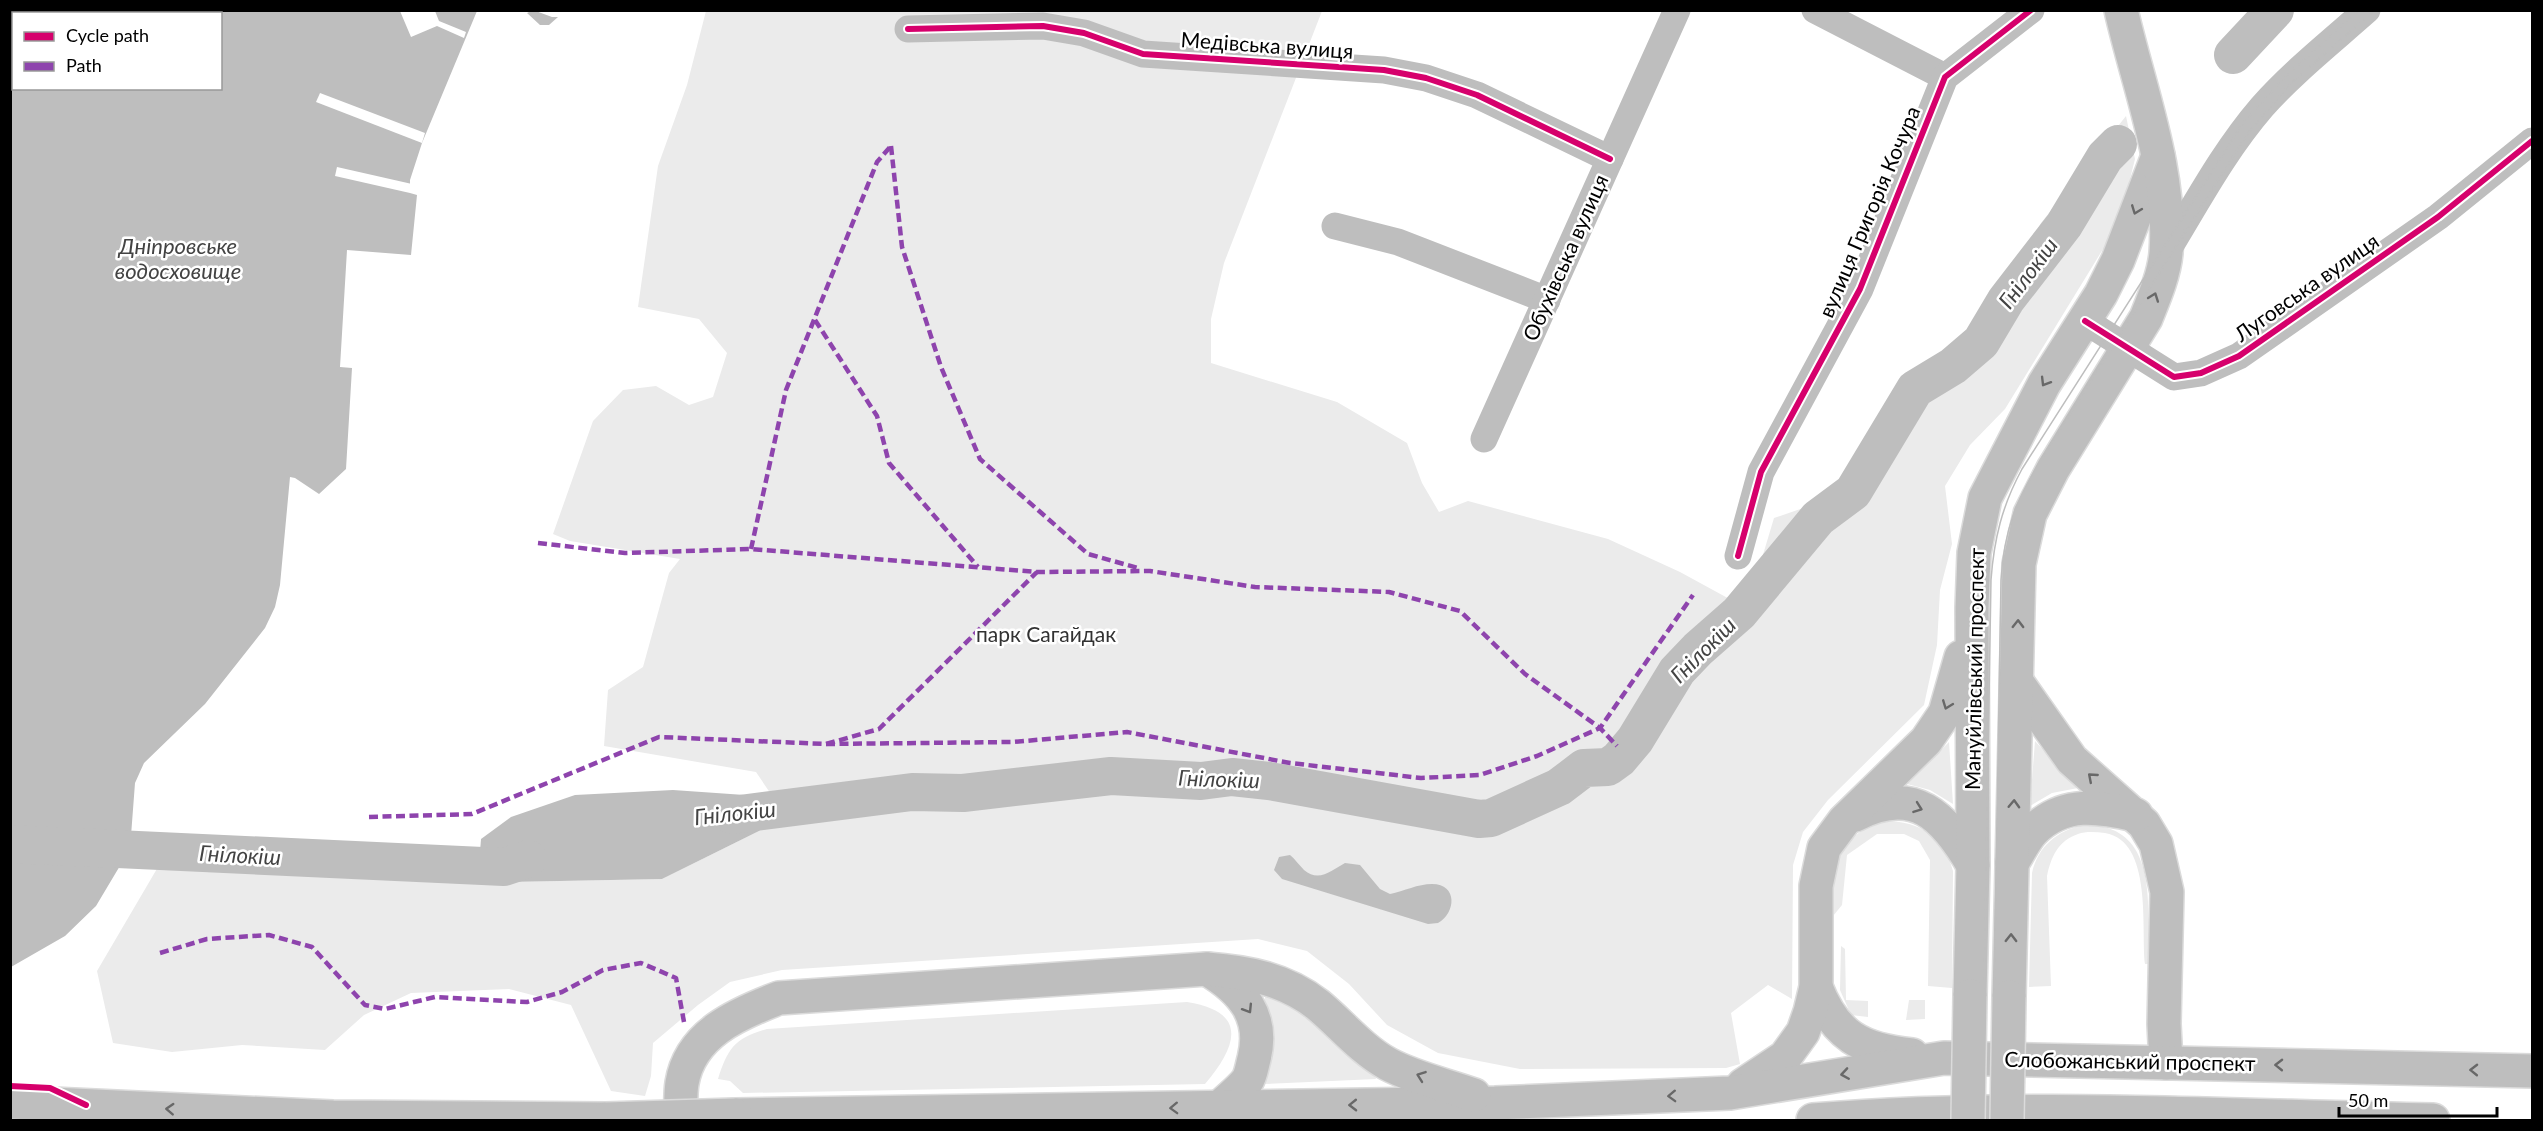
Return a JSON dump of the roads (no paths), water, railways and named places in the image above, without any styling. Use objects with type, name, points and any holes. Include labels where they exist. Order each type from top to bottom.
[{"type":"main road","name":"Мануйлівський проспект","points":[[2007,1120],[2019,564],[2030,514],[2053,469],[2129,350],[2156,291],[2166,253],[2166,205],[2158,156],[2121,10]]},
{"type":"main road","name":"Мануйлівський проспект","points":[[1968,1120],[1973,865],[1972,608],[1974,553],[1985,498],[2044,384],[2085,321],[2118,260],[2158,156]]},
{"type":"main road","points":[[1730,1093],[1785,1057],[1803,1032],[1816,987],[1818,866],[1824,848],[1844,821],[1920,747],[1945,713],[1956,680],[1972,608]]},
{"type":"main road","points":[[2017,682],[2072,760],[2136,816],[2144,824],[2156,844],[2167,892],[2164,1024],[2166,1063]]},
{"type":"main road","points":[[1844,821],[1879,805],[1897,802],[1918,807],[1938,816],[1954,833],[1973,865]]},
{"type":"main road","points":[[2012,863],[2034,831],[2055,816],[2089,807],[2136,816]]},
{"type":"main road","points":[[681,1120],[682,1083],[692,1055],[711,1032],[743,1012],[779,998],[1207,969],[1246,972],[1283,984],[1317,1005],[1355,1040],[1388,1064],[1495,1103]]},
{"type":"main road","points":[[1207,969],[1228,981],[1246,1003],[1257,1027],[1256,1053],[1247,1081],[1220,1107]]},
{"type":"main road","points":[[1816,987],[1828,1016],[1853,1039],[1882,1052],[1944,1058]]},
{"type":"main road","name":"Слобожанський проспект","points":[[10,1102],[333,1117],[606,1119],[1495,1103],[1730,1093],[1944,1058],[2532,1071]]},
{"type":"main road","name":"Слобожанський проспект","points":[[1730,1093],[1897,1113]]},
{"type":"main road","name":"Слобожанський проспект","points":[[1813,1120],[1897,1113],[2035,1112],[2433,1120]]},
{"type":"street","name":"Обухівська вулиця","points":[[1484,439],[1677,10]]},
{"type":"street","points":[[1815,10],[1945,77],[2031,10]]},
{"type":"street","points":[[2166,253],[2237,141],[2262,107],[2295,74],[2367,10]]},
{"type":"street","name":"Медівська вулиця","points":[[908,29],[1043,26],[1084,33],[1143,54],[1384,70],[1426,78],[1477,95],[1610,159]]},
{"type":"street","name":"вулиця Григорія Кочура","points":[[1738,556],[1761,472],[1860,289],[1945,77]]},
{"type":"street","name":"Луговська вулиця","points":[[2085,321],[2174,377],[2201,373],[2239,356],[2429,223],[2532,141]]},
{"type":"street","points":[[1335,226],[1398,242],[1547,300]]},
{"type":"water","points":[[533,10],[558,17],[549,25],[540,25],[527,13]]},
{"type":"water","name":"Дніпровське водосховище","points":[[11,11],[477,11],[422,143],[410,180],[410,193],[417,195],[411,255],[347,250],[340,367],[352,368],[346,469],[319,494],[290,477],[280,585],[275,607],[265,628],[205,704],[144,763],[135,783],[130,849],[96,906],[65,936],[11,967]]},
{"type":"water","points":[[673,790],[759,796],[782,809],[759,831],[662,879],[507,882],[478,878],[481,839],[511,817],[575,795]]},
{"type":"water","points":[[1290,855],[1304,870],[1315,875],[1325,874],[1345,863],[1360,865],[1380,889],[1390,894],[1422,885],[1440,885],[1450,894],[1451,906],[1448,913],[1438,923],[1428,924],[1282,879],[1274,870],[1279,857]]},
{"type":"waterway","name":"Гнілокіш","points":[[2233,55],[2275,10]]},
{"type":"waterway","name":"Гнілокіш","points":[[732,815],[912,792],[963,793],[1111,776],[1201,781],[1232,777],[1269,781],[1479,819],[1491,818],[1559,787],[1584,768],[1608,767],[1619,759],[1635,740],[1677,671],[1739,613],[1818,518],[1853,492],[1915,389],[1953,366],[1981,342],[2006,300],[2064,225],[2105,157],[2118,144]]},
{"type":"waterway","name":"Гнілокіш","points":[[10,844],[504,867],[528,859]]},
{"type":"tram line","points":[[1982,1120],[1991,580],[1994,551],[2004,510],[2022,469],[2243,123],[2285,77],[2359,10]]},
{"type":"tram line","points":[[1992,1120],[2001,580],[2008,530],[2018,502],[2042,458],[2248,133],[2290,84],[2375,10]]},
{"type":"park label","name":"парк Сагайдак","points":[[1046,635]]}]
